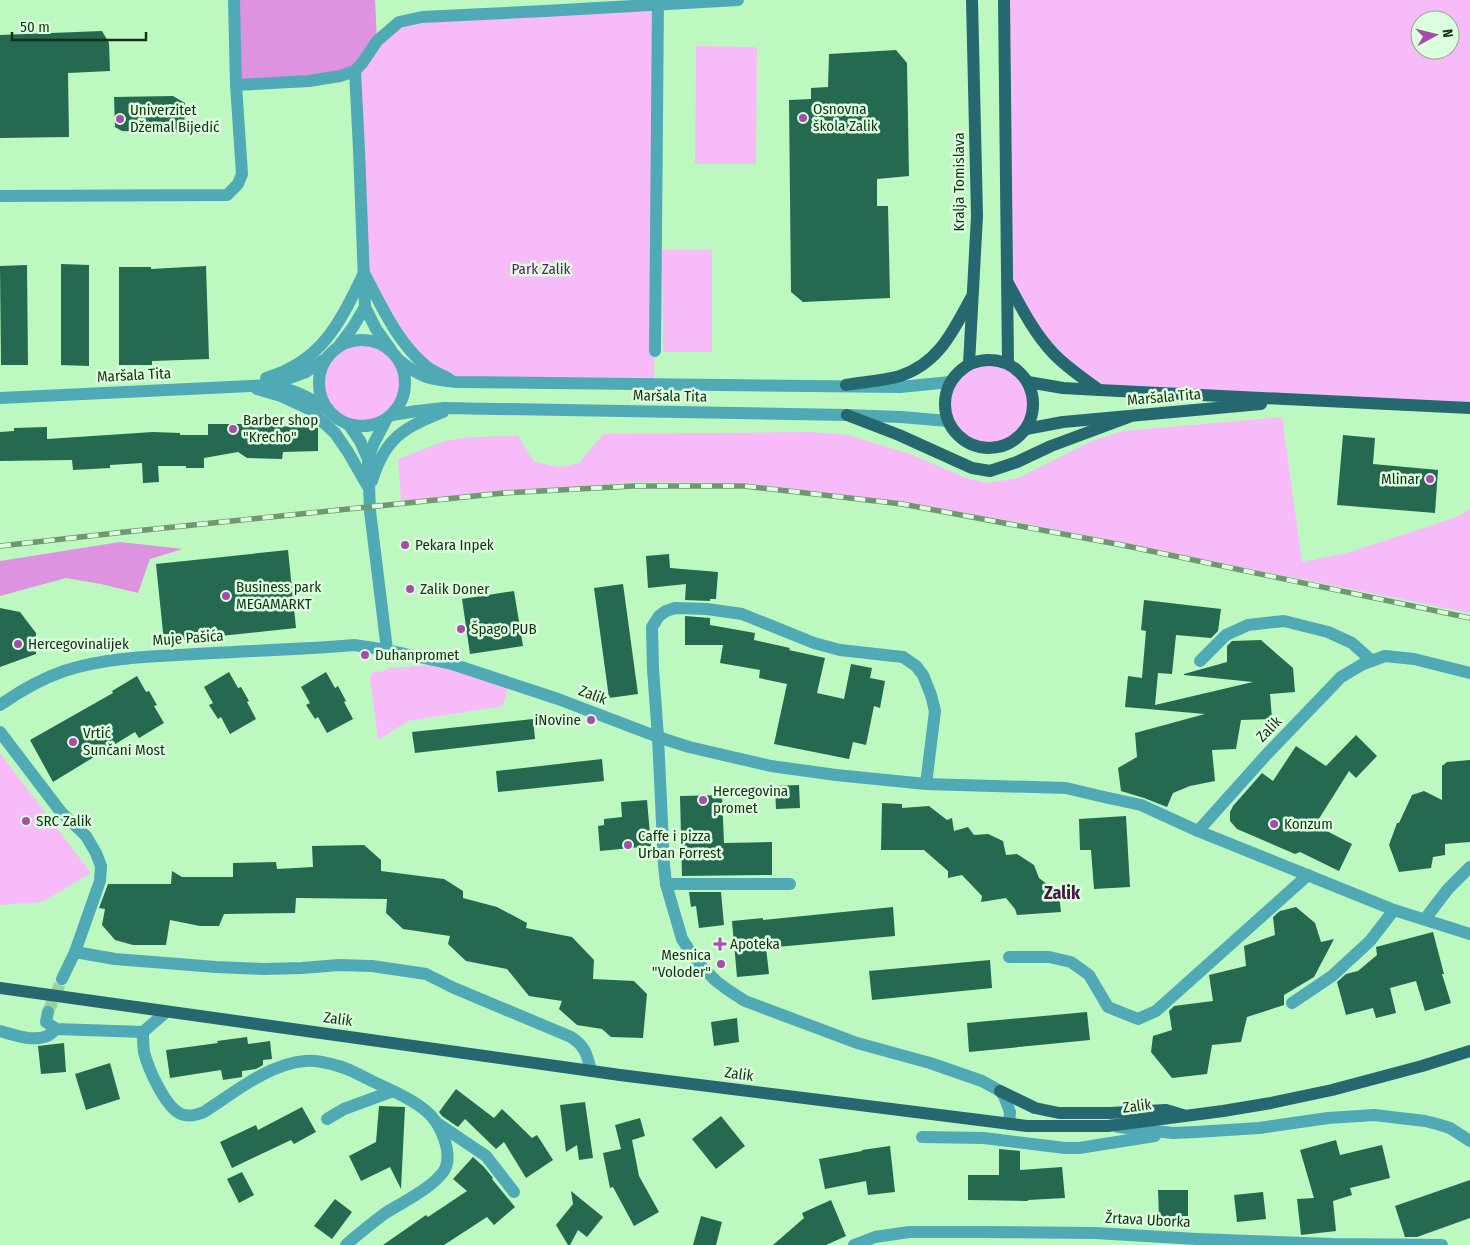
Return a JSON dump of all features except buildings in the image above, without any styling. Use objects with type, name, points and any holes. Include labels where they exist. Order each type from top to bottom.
[{"type":"main road","name":"Kralja Tomislava","points":[[968,364],[977,216],[972,0]]},
{"type":"main road","points":[[1004,0],[1008,363]]},
{"type":"main road","points":[[1007,283],[1051,351],[1099,390]]},
{"type":"main road","points":[[846,385],[900,376],[926,364],[942,348],[973,293]]},
{"type":"main road","points":[[994,359],[1008,363],[1019,371],[1028,382],[1032,394],[1034,406],[1026,428],[1017,439],[1005,445],[992,448],[978,447],[966,442],[956,433],[948,421],[945,408],[945,394],[950,382],[968,364],[994,359]]},
{"type":"main road","name":"Maršala Tita","points":[[1028,382],[1049,386],[1099,390],[1470,408]]},
{"type":"main road","name":"Maršala Tita","points":[[1026,428],[1063,422],[1306,400]]},
{"type":"main road","points":[[847,415],[899,434],[972,468],[990,471],[1129,417]]},
{"type":"main road","name":"Zalik","points":[[0,988],[620,1076],[1009,1124],[1060,1127],[1108,1126],[1271,1103],[1332,1090],[1470,1051]]},
{"type":"main road","points":[[1000,1091],[1034,1108],[1059,1113],[1166,1110],[1185,1116]]},
{"type":"street","points":[[0,196],[227,195],[238,184],[242,174],[236,85],[234,0]]},
{"type":"street","points":[[236,85],[309,81],[340,76],[355,71],[377,41],[399,22],[422,17],[545,11],[658,2],[738,0]]},
{"type":"street","points":[[655,351],[658,2]]},
{"type":"street","points":[[355,71],[365,307],[376,329],[400,361],[405,375],[406,390],[401,404],[389,418],[374,443],[368,459]]},
{"type":"street","points":[[364,273],[388,319],[412,351],[427,367],[456,382]]},
{"type":"street","points":[[242,385],[275,376],[291,368],[314,352],[330,335],[364,273]]},
{"type":"street","points":[[365,307],[338,347],[328,356],[321,369],[319,383],[321,397],[328,410],[337,419],[349,425],[362,427],[375,425],[389,418]]},
{"type":"street","points":[[338,347],[351,341],[365,339],[379,342],[391,350]]},
{"type":"street","name":"Maršala Tita","points":[[270,385],[306,372],[328,356]]},
{"type":"street","name":"Maršala Tita","points":[[400,361],[415,373],[431,379],[456,382],[900,387],[950,382]]},
{"type":"street","points":[[242,385],[281,396],[309,409],[335,433],[370,489]]},
{"type":"street","name":"Maršala Tita","points":[[0,398],[270,385],[294,390],[328,410]]},
{"type":"street","points":[[370,489],[385,449],[402,432],[415,423],[452,408]]},
{"type":"street","name":"Maršala Tita","points":[[389,418],[417,410],[452,408],[847,415],[948,421]]},
{"type":"street","points":[[349,425],[360,441],[368,459],[370,511],[387,650]]},
{"type":"street","points":[[926,784],[935,711],[932,695],[923,676],[916,666],[903,657],[840,650],[814,643],[742,614],[707,609],[675,608],[666,610],[659,616],[652,627],[666,884],[682,939],[691,953],[716,981],[746,1001],[857,1043],[930,1063],[982,1081],[1000,1091],[1004,1096],[1010,1112],[1009,1124]]},
{"type":"street","points":[[1200,661],[1226,634],[1248,625],[1284,621],[1328,632],[1352,643],[1372,661]]},
{"type":"street","name":"Muje Pašića","points":[[0,704],[40,681],[65,671],[91,664],[129,658],[354,645],[387,650]]},
{"type":"street","name":"Zalik","points":[[387,650],[452,664],[558,699],[689,747],[771,766],[926,784],[1066,788],[1141,805],[1198,831],[1394,910],[1470,934]]},
{"type":"street","name":"Zalik","points":[[1198,831],[1267,754],[1342,677],[1363,664],[1385,656],[1414,659],[1470,673]]},
{"type":"street","points":[[0,732],[61,812],[86,836],[101,866],[100,881],[75,952],[62,979]]},
{"type":"street","points":[[1425,919],[1448,889],[1470,867]]},
{"type":"street","points":[[1009,957],[1050,957],[1071,962],[1089,975],[1108,1007],[1138,1019],[1156,1011],[1308,875]]},
{"type":"street","points":[[666,884],[790,884]]},
{"type":"street","points":[[1292,1003],[1332,976],[1370,941],[1394,910]]},
{"type":"street","points":[[75,952],[115,959],[216,967],[263,969],[372,966],[426,974],[454,988],[571,1037],[579,1042],[586,1051],[591,1071]]},
{"type":"street","points":[[48,1012],[46,1022],[56,1028],[143,1032],[166,1012]]},
{"type":"street","points":[[0,1031],[38,1038],[48,1036],[56,1028]]},
{"type":"street","points":[[143,1032],[146,1057],[156,1083],[168,1101],[182,1114],[197,1115],[268,1072],[288,1064],[306,1061],[324,1062],[340,1066],[393,1091],[425,1109],[435,1121],[448,1149],[446,1168],[437,1179],[385,1214],[346,1245]]},
{"type":"street","points":[[327,1119],[344,1109],[393,1091]]},
{"type":"street","points":[[922,1137],[984,1138],[1072,1148],[1173,1133],[1259,1128],[1328,1118],[1374,1115],[1438,1124],[1450,1128],[1470,1141]]},
{"type":"street","points":[[435,1121],[486,1156],[514,1192]]},
{"type":"street","points":[[1108,1126],[1173,1133]]},
{"type":"street","name":"Žrtava Uborka","points":[[854,1245],[875,1237],[909,1232],[988,1232],[1095,1233],[1333,1244],[1442,1245]]},
{"type":"green space","points":[[1004,0],[1470,0],[1470,408],[1099,390],[1056,357],[1007,283]]},
{"type":"green space","name":"Park Zalik","points":[[658,4],[654,384],[456,382],[427,367],[364,273],[355,71],[399,22]]},
{"type":"green space","points":[[696,46],[757,47],[756,164],[695,164]]},
{"type":"green space","points":[[662,250],[712,250],[712,352],[663,352]]},
{"type":"green space","points":[[355,342],[371,342],[386,349],[397,360],[404,375],[401,399],[392,412],[371,424],[355,424],[340,417],[329,406],[322,391],[322,375],[329,360],[340,349]]},
{"type":"green space","points":[[989,363],[1005,366],[1018,375],[1027,388],[1030,404],[1027,420],[1018,433],[1005,442],[989,445],[973,442],[960,433],[951,420],[948,404],[951,388],[960,375],[973,366]]},
{"type":"green space","points":[[1282,417],[1302,562],[1347,553],[1457,517],[1470,509],[1470,613],[1018,522],[858,497],[746,483],[635,482],[401,501],[398,459],[445,441],[468,437],[518,436],[534,462],[561,467],[579,463],[603,434],[812,432],[848,435],[910,454],[969,479],[988,483],[1018,478],[1092,441],[1123,431]]},
{"type":"green space","points":[[434,665],[508,687],[503,706],[408,721],[378,740],[370,678],[373,671],[381,672],[389,668]]},
{"type":"green space","name":"SRC Zalik","points":[[0,753],[91,873],[42,902],[0,905]]},
{"type":"shaded area","points":[[237,0],[375,0],[377,41],[355,71],[239,85]]},
{"type":"shaded area","points":[[120,542],[183,549],[150,559],[138,593],[66,578],[0,596],[0,561]]},
{"type":"tunnel","points":[[48,1012],[62,979]]},
{"type":"railway","points":[[0,546],[504,493],[634,486],[744,486],[902,504],[1122,545],[1470,618]]},
{"type":"place","name":"Osnovna škola Zalik","points":[[803,118]]},
{"type":"place","name":"Univerzitet Džemal Bijedić","points":[[120,119]]},
{"type":"place","name":"Barber shop \"Krecho\"","points":[[233,429]]},
{"type":"place","name":"Mlinar","points":[[1430,479]]},
{"type":"place","name":"Pekara Inpek","points":[[405,545]]},
{"type":"place","name":"Zalik Doner","points":[[410,589]]},
{"type":"place","name":"Business park MEGAMARKT","points":[[226,596]]},
{"type":"place","name":"Špago PUB","points":[[461,629]]},
{"type":"place","name":"Hercegovinalijek","points":[[18,644]]},
{"type":"place","name":"Duhanpromet","points":[[365,655]]},
{"type":"place","name":"iNovine","points":[[591,720]]},
{"type":"place","name":"Vrtić Sunčani Most","points":[[73,742]]},
{"type":"place","name":"Hercegovina promet","points":[[703,800]]},
{"type":"place","name":"SRC Zalik","points":[[26,821]]},
{"type":"place","name":"Konzum","points":[[1274,824]]},
{"type":"place","name":"Caffe i pizza Urban Forrest","points":[[628,845]]},
{"type":"place","name":"Apoteka","points":[[720,944]]},
{"type":"place","name":"Mesnica \"Voloder\"","points":[[721,964]]},
{"type":"district","name":"Zalik","points":[[1062,893]]}]
